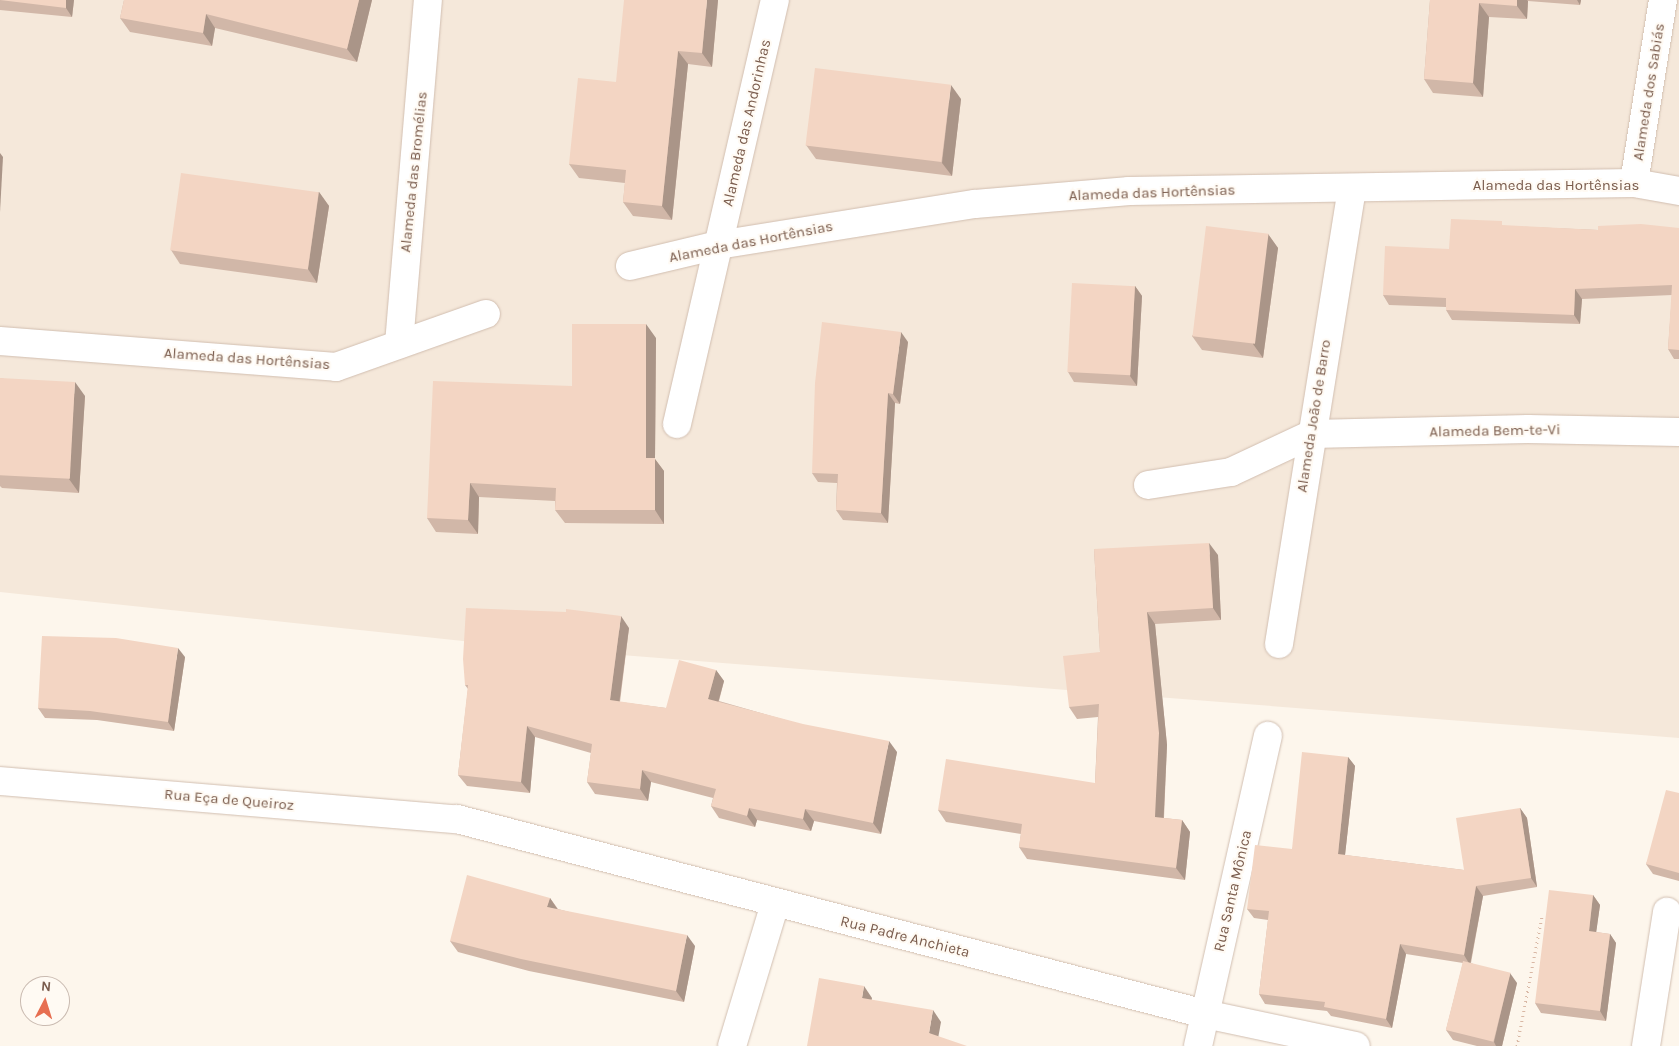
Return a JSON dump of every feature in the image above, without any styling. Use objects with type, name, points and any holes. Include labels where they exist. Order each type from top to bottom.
[{"type":"street","name":"Alameda das Bromélias","points":[[399,344],[428,0]]},
{"type":"street","name":"Alameda das Andorinhas","points":[[677,424],[775,0]]},
{"type":"street","name":"Alameda dos Sabiás","points":[[1634,183],[1663,0]]},
{"type":"street","name":"Alameda das Hortênsias","points":[[630,266],[718,245],[975,204],[1129,191],[1352,189],[1634,183],[1679,191]]},
{"type":"street","name":"Alameda João de Barro","points":[[1279,644],[1352,189]]},
{"type":"street","name":"Alameda das Hortênsias","points":[[0,340],[336,366],[486,314]]},
{"type":"street","name":"Alameda Bem-te-Vi","points":[[1312,434],[1528,430],[1679,432]]},
{"type":"street","points":[[1148,485],[1230,472],[1312,434]]},
{"type":"street","name":"Rua Santa Mônica","points":[[1198,1046],[1268,736]]},
{"type":"street","name":"Rua Eça de Queiroz","points":[[0,781],[458,819]]},
{"type":"street","name":"Rua Padre Anchieta","points":[[458,819],[775,904],[1205,1014],[1356,1046]]},
{"type":"street","points":[[732,1046],[775,904]]},
{"type":"street","points":[[1646,1046],[1667,912]]},
{"type":"path","points":[[1517,1046],[1542,916]]},
{"type":"shaded area","points":[[0,0],[1679,0],[1679,738],[520,647],[0,592]]},
{"type":"building","points":[[0,0],[66,0],[66,8]]},
{"type":"building","points":[[124,0],[359,0],[347,49],[206,14],[203,33],[120,18]]},
{"type":"building","points":[[624,0],[707,0],[702,53],[678,51],[662,206],[623,202],[626,170],[569,164],[578,78],[616,82]]},
{"type":"building","points":[[1430,0],[1517,0],[1517,6],[1479,3],[1473,83],[1424,79]]},
{"type":"building","points":[[815,68],[951,85],[941,162],[805,145]]},
{"type":"building","points":[[181,173],[319,192],[308,270],[170,250]]},
{"type":"building","points":[[1451,219],[1502,221],[1502,225],[1598,230],[1598,226],[1641,224],[1679,228],[1679,350],[1668,349],[1672,285],[1575,289],[1574,315],[1446,310],[1446,298],[1383,295],[1385,246],[1449,249]]},
{"type":"building","points":[[1206,226],[1269,234],[1255,344],[1192,336]]},
{"type":"building","points":[[1072,283],[1135,286],[1130,375],[1067,372]]},
{"type":"building","points":[[822,322],[901,332],[893,394],[888,393],[881,513],[836,510],[838,474],[812,473],[815,383]]},
{"type":"building","points":[[572,324],[646,324],[646,458],[655,458],[655,510],[555,510],[556,488],[470,483],[468,520],[427,518],[433,381],[572,386]]},
{"type":"building","points":[[0,378],[75,382],[70,479],[0,475]]},
{"type":"building","points":[[1209,543],[1213,608],[1147,612],[1159,733],[1155,817],[1182,820],[1176,868],[1019,847],[1022,824],[938,810],[946,759],[1095,783],[1099,704],[1069,707],[1063,656],[1100,652],[1094,549]]},
{"type":"building","points":[[466,608],[566,612],[566,609],[621,616],[610,700],[666,708],[679,660],[716,670],[708,699],[803,724],[889,741],[873,823],[805,809],[803,819],[749,808],[747,816],[711,806],[716,789],[642,770],[640,789],[587,782],[592,744],[527,726],[521,782],[458,775],[468,685],[465,685],[463,659]]},
{"type":"building","points":[[42,636],[116,638],[178,648],[168,722],[90,711],[38,708]]},
{"type":"building","points":[[1302,752],[1348,757],[1338,854],[1464,870],[1456,818],[1520,808],[1531,878],[1476,886],[1464,955],[1400,944],[1386,1019],[1324,1007],[1325,1002],[1259,994],[1269,911],[1247,909],[1255,845],[1292,849]]},
{"type":"building","points":[[1666,790],[1679,793],[1679,873],[1646,864]]},
{"type":"building","points":[[467,875],[550,898],[547,907],[687,935],[676,991],[521,959],[450,941]]},
{"type":"building","points":[[1549,890],[1593,895],[1589,931],[1610,934],[1600,1011],[1535,1003]]},
{"type":"building","points":[[1463,961],[1511,973],[1493,1042],[1446,1030]]},
{"type":"building","points":[[819,978],[864,986],[862,998],[933,1010],[929,1033],[967,1046],[807,1046]]}]
